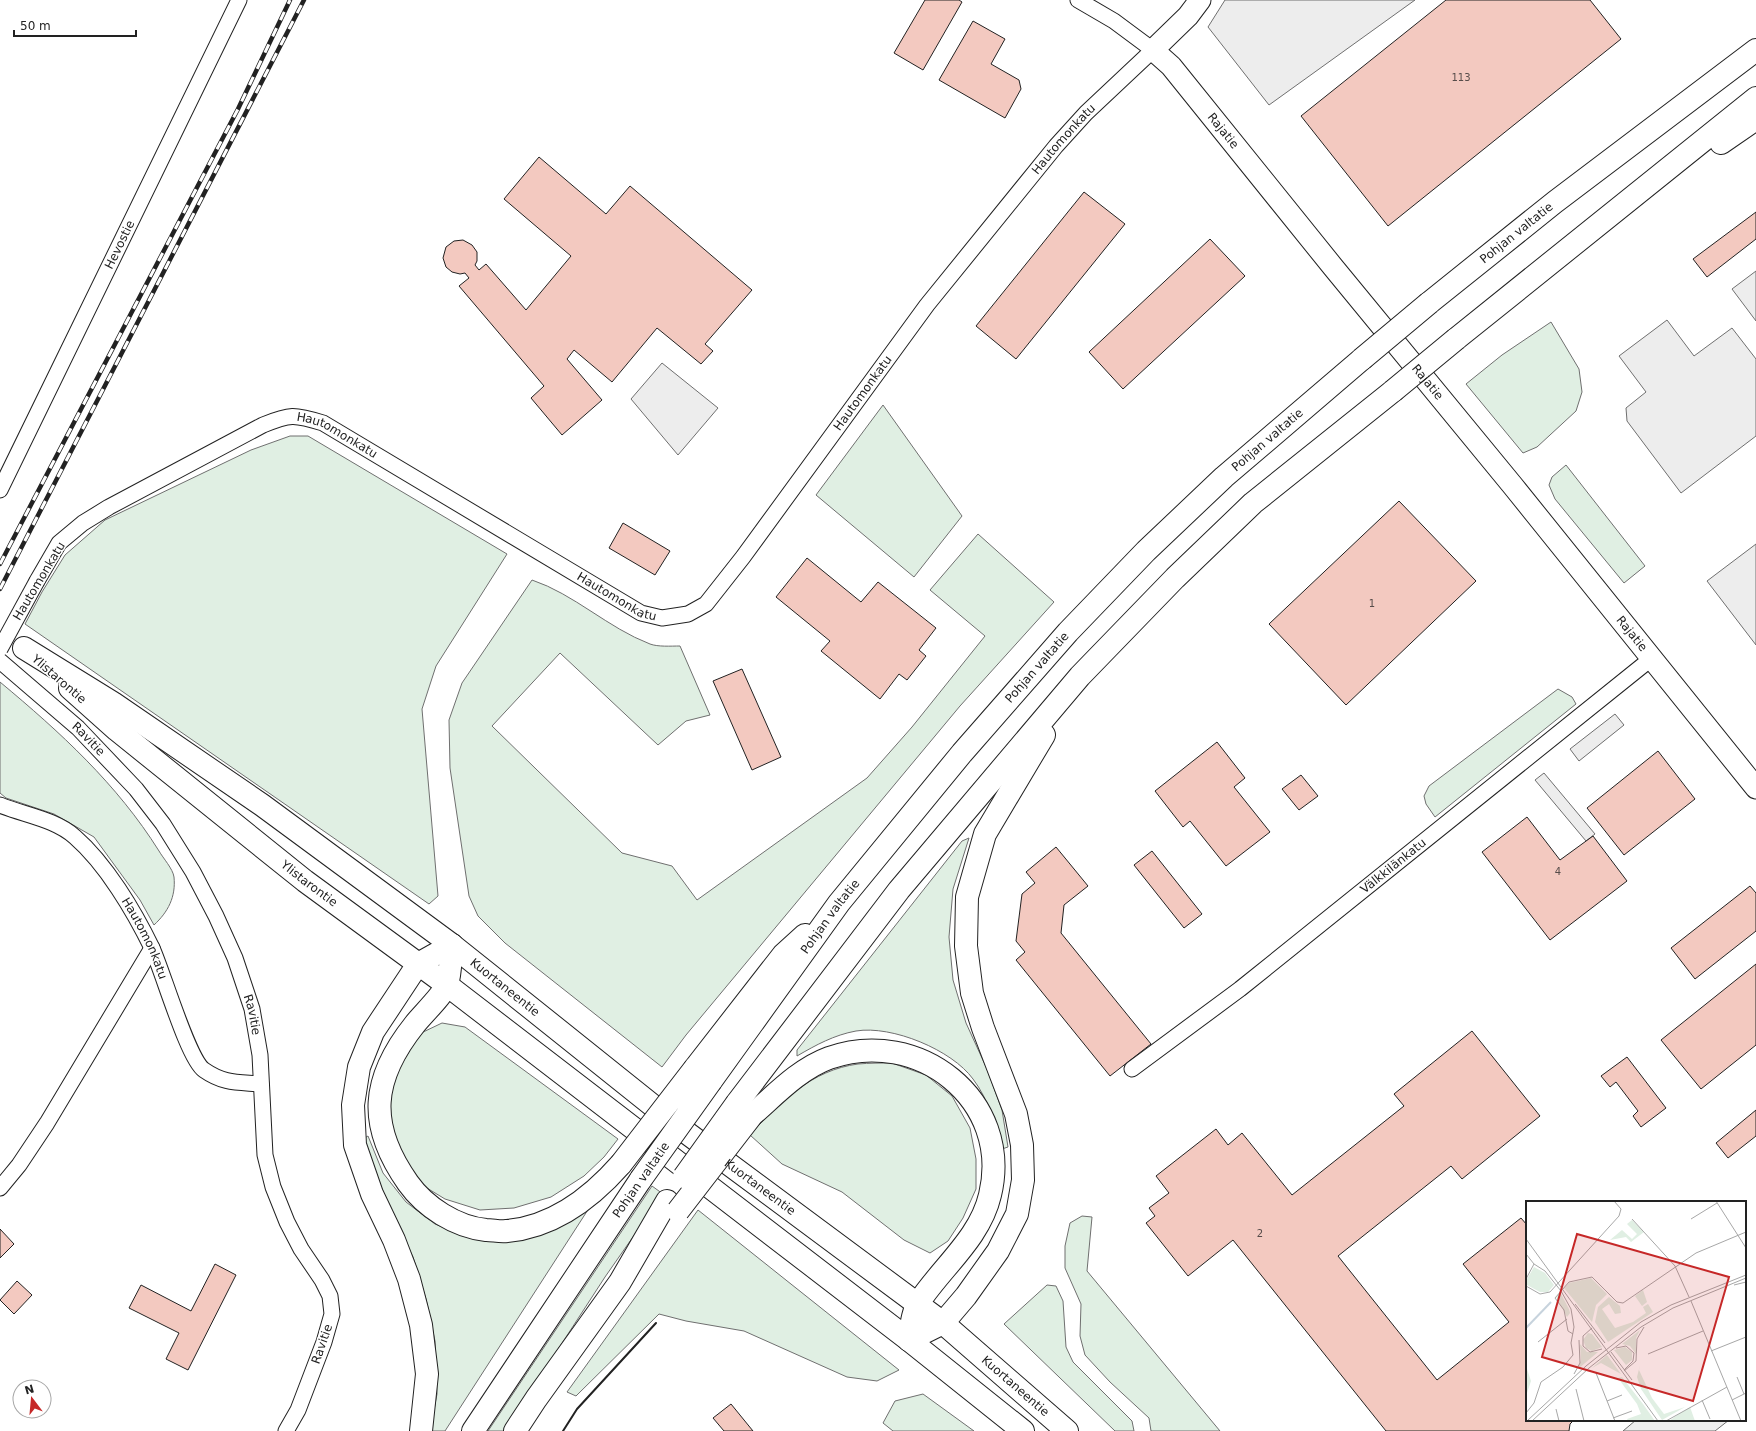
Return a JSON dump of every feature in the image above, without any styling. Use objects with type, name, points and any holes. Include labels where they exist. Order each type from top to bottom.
[{"type":"highway","name":"Pohjan valtatie","points":[[473,1431],[641,1179],[703,1075],[839,903],[962,753],[1068,632],[1146,552],[1224,476],[1362,358],[1555,202],[1756,50]]},
{"type":"highway","points":[[515,1431],[536,1399],[899,890],[1080,676],[1175,578],[1253,503],[1393,392],[1456,339],[1756,98]]},
{"type":"highway","points":[[1456,339],[1756,119]]},
{"type":"highway","points":[[0,629],[24,648]]},
{"type":"highway","name":"Ylistarontie","points":[[24,648],[113,703],[262,805],[452,946]]},
{"type":"highway","name":"Ylistarontie","points":[[24,648],[123,735],[305,881],[447,985]]},
{"type":"highway","points":[[909,1340],[943,1324],[966,1296],[998,1251],[1017,1214],[1023,1180],[1022,1145],[1016,1114],[983,1028],[972,993],[966,946],[967,897],[985,834],[1001,804],[1080,676]]},
{"type":"highway","points":[[421,1431],[427,1374],[421,1325],[409,1279],[372,1194],[355,1145],[353,1105],[359,1067],[374,1032],[418,964],[452,946]]},
{"type":"highway","points":[[452,946],[447,985],[410,1030],[396,1052],[382,1081],[378,1110],[383,1139],[395,1164],[413,1190],[432,1208],[454,1220],[479,1229],[507,1231],[536,1225],[567,1212],[592,1194],[703,1075]]},
{"type":"highway","name":"Kuortaneentie","points":[[452,946],[687,1133],[943,1324],[1067,1431]]},
{"type":"highway","points":[[447,985],[909,1340],[1023,1431]]},
{"type":"highway","points":[[744,1109],[829,1058],[863,1050],[898,1052],[928,1062],[955,1080],[976,1108],[989,1135],[995,1167],[990,1196],[978,1226],[917,1304],[909,1340]]},
{"type":"street","name":"Hevostie","points":[[0,490],[239,0]]},
{"type":"street","name":"Rajatie","points":[[1078,0],[1114,21],[1153,50],[1171,66],[1756,788]]},
{"type":"street","points":[[1153,50],[1188,16],[1200,0]]},
{"type":"street","name":"Hautomonkatu","points":[[0,649],[59,542],[83,523],[115,503],[263,425],[280,418],[298,416],[323,423],[641,613],[662,618],[688,614],[706,604],[716,592],[928,305],[1056,146],[1086,113],[1153,50]]},
{"type":"street","name":"Välkkilänkatu","points":[[1132,1069],[1240,989],[1652,658]]},
{"type":"street","name":"Ravitie","points":[[0,661],[78,728],[136,789],[163,824],[193,872],[216,916],[235,958],[252,1009],[260,1055],[265,1155],[273,1187],[287,1222],[330,1296],[332,1314],[324,1342],[298,1410],[286,1431]]},
{"type":"street","name":"Hautomonkatu","points":[[0,805],[45,820],[74,835],[96,858],[118,889],[152,948],[169,989],[190,1050],[203,1069],[228,1082],[261,1084]]},
{"type":"street","points":[[0,1188],[19,1165],[48,1123],[152,948]]},
{"type":"green space","points":[[1551,322],[1579,369],[1582,392],[1576,411],[1537,447],[1523,453],[1466,384],[1502,355]]},
{"type":"green space","points":[[883,405],[962,516],[914,577],[816,495]]},
{"type":"green space","points":[[290,436],[308,436],[507,554],[436,666],[422,709],[438,896],[429,904],[25,624],[42,592],[65,555],[105,520],[251,450]]},
{"type":"green space","points":[[1566,465],[1645,566],[1624,583],[1555,499],[1549,485],[1552,477]]},
{"type":"green space","points":[[978,534],[1054,602],[960,706],[686,1035],[662,1067],[505,943],[478,916],[469,896],[450,768],[449,720],[462,683],[532,580],[577,602],[620,629],[650,644],[680,646],[710,715],[686,721],[658,745],[560,653],[492,726],[622,853],[672,866],[697,900],[867,778],[912,727],[985,636],[930,590]]},
{"type":"green space","points":[[0,682],[66,740],[106,781],[143,827],[170,867],[174,877],[174,891],[170,904],[154,925],[140,900],[94,837],[54,814],[6,798],[0,793]]},
{"type":"green space","points":[[1558,689],[1572,697],[1576,704],[1435,817],[1426,804],[1424,796],[1429,786]]},
{"type":"green space","points":[[969,838],[953,889],[949,937],[953,980],[966,1023],[987,1069],[1002,1110],[1008,1147],[1002,1149],[994,1122],[979,1087],[963,1068],[951,1058],[936,1049],[903,1036],[871,1030],[856,1031],[833,1038],[818,1044],[797,1056],[797,1050],[962,841]]},
{"type":"green space","points":[[442,1023],[465,1027],[618,1139],[604,1157],[584,1176],[551,1197],[514,1208],[480,1210],[445,1199],[417,1182],[396,1151],[388,1118],[389,1086],[419,1034]]},
{"type":"green space","points":[[892,1063],[926,1075],[952,1096],[970,1128],[976,1159],[976,1189],[963,1218],[948,1241],[930,1253],[904,1240],[842,1192],[782,1164],[750,1135],[785,1100],[811,1080],[841,1067],[858,1064]]},
{"type":"green space","points":[[368,1136],[383,1173],[406,1202],[435,1224],[467,1237],[593,1202],[445,1431],[430,1431],[437,1394],[435,1341],[426,1299],[413,1257],[392,1215],[363,1139]]},
{"type":"green space","points":[[652,1186],[663,1194],[605,1277],[505,1431],[488,1431]]},
{"type":"green space","points":[[698,1210],[899,1370],[877,1381],[847,1377],[744,1331],[686,1321],[659,1314],[576,1396],[567,1392]]},
{"type":"green space","points":[[1082,1216],[1092,1217],[1087,1271],[1220,1431],[1151,1431],[1149,1418],[1110,1382],[1085,1355],[1080,1336],[1081,1304],[1065,1268],[1065,1246],[1070,1223]]},
{"type":"green space","points":[[1047,1285],[1056,1286],[1063,1301],[1066,1347],[1073,1362],[1132,1421],[1134,1431],[1115,1431],[1004,1324]]},
{"type":"green space","points":[[923,1394],[974,1431],[893,1431],[883,1423],[895,1401]]},
{"type":"shaded area","points":[[1225,0],[1415,0],[1269,105],[1208,27]]},
{"type":"shaded area","points":[[1756,271],[1756,321],[1732,289]]},
{"type":"shaded area","points":[[1667,320],[1694,356],[1732,328],[1756,359],[1756,436],[1681,493],[1627,421],[1626,408],[1646,392],[1619,356]]},
{"type":"shaded area","points":[[662,363],[718,408],[678,455],[631,399]]},
{"type":"shaded area","points":[[1756,544],[1756,645],[1707,581]]},
{"type":"shaded area","points":[[1615,714],[1624,725],[1579,761],[1570,749]]},
{"type":"shaded area","points":[[1544,773],[1595,834],[1586,841],[1535,780]]},
{"type":"shaded area","points":[[1635,1421],[1728,1421],[1715,1431],[1623,1431]]},
{"type":"building","points":[[925,0],[959,0],[962,2],[923,70],[894,53]]},
{"type":"building","points":[[1446,0],[1590,0],[1621,39],[1388,226],[1301,116]]},
{"type":"building","points":[[973,21],[1005,39],[991,64],[1019,80],[1021,89],[1005,118],[939,80]]},
{"type":"building","points":[[539,157],[606,214],[630,186],[752,290],[705,344],[713,351],[701,364],[657,328],[612,382],[574,350],[567,359],[602,400],[562,435],[531,398],[544,386],[459,286],[469,278],[465,273],[460,274],[452,272],[446,267],[443,258],[446,247],[454,241],[463,240],[472,245],[477,252],[477,261],[475,265],[479,270],[486,264],[526,310],[571,256],[504,199]]},
{"type":"building","points":[[1084,192],[1125,224],[1016,359],[976,326]]},
{"type":"building","points":[[1756,212],[1756,239],[1707,277],[1693,259]]},
{"type":"building","points":[[1210,239],[1245,276],[1123,389],[1089,352]]},
{"type":"building","points":[[1399,501],[1476,581],[1346,705],[1269,624]]},
{"type":"building","points":[[623,523],[670,551],[655,575],[609,548]]},
{"type":"building","points":[[807,558],[861,602],[878,582],[936,628],[919,650],[926,656],[907,680],[899,674],[880,699],[821,651],[830,641],[776,597]]},
{"type":"building","points":[[742,669],[781,757],[752,770],[713,681]]},
{"type":"building","points":[[1217,742],[1245,778],[1234,787],[1270,832],[1226,866],[1190,821],[1183,827],[1155,791]]},
{"type":"building","points":[[1658,751],[1695,799],[1624,855],[1587,808]]},
{"type":"building","points":[[1301,775],[1318,796],[1299,810],[1282,789]]},
{"type":"building","points":[[1527,817],[1560,860],[1593,836],[1627,881],[1550,940],[1482,852]]},
{"type":"building","points":[[1056,847],[1088,886],[1064,905],[1061,933],[1151,1044],[1110,1076],[1016,960],[1025,952],[1016,941],[1022,894],[1035,883],[1026,872]]},
{"type":"building","points":[[1152,851],[1202,914],[1184,928],[1134,865]]},
{"type":"building","points":[[1750,886],[1756,893],[1756,931],[1695,979],[1671,948]]},
{"type":"building","points":[[1756,964],[1756,1045],[1701,1089],[1661,1040]]},
{"type":"building","points":[[1472,1031],[1540,1116],[1462,1179],[1451,1166],[1338,1256],[1437,1380],[1509,1322],[1463,1264],[1521,1218],[1526,1224],[1526,1421],[1573,1421],[1570,1424],[1569,1431],[1386,1431],[1233,1240],[1188,1276],[1146,1223],[1155,1216],[1149,1208],[1169,1193],[1156,1176],[1216,1129],[1228,1145],[1242,1133],[1292,1195],[1404,1106],[1394,1094]]},
{"type":"building","points":[[1627,1057],[1666,1108],[1641,1127],[1633,1116],[1638,1111],[1616,1082],[1610,1087],[1601,1076]]},
{"type":"building","points":[[1756,1110],[1756,1136],[1728,1158],[1716,1143]]},
{"type":"building","points":[[0,1229],[14,1244],[0,1258]]},
{"type":"building","points":[[215,1264],[236,1275],[188,1370],[166,1359],[179,1333],[129,1308],[141,1285],[191,1311]]},
{"type":"building","points":[[17,1281],[32,1295],[14,1314],[0,1300]]},
{"type":"building","points":[[731,1404],[753,1431],[724,1431],[713,1418]]},
{"type":"railway","points":[[0,564],[238,109],[290,0]]},
{"type":"railway","points":[[0,589],[304,0]]},
{"type":"wall","points":[[563,1431],[577,1409],[656,1323]]}]
